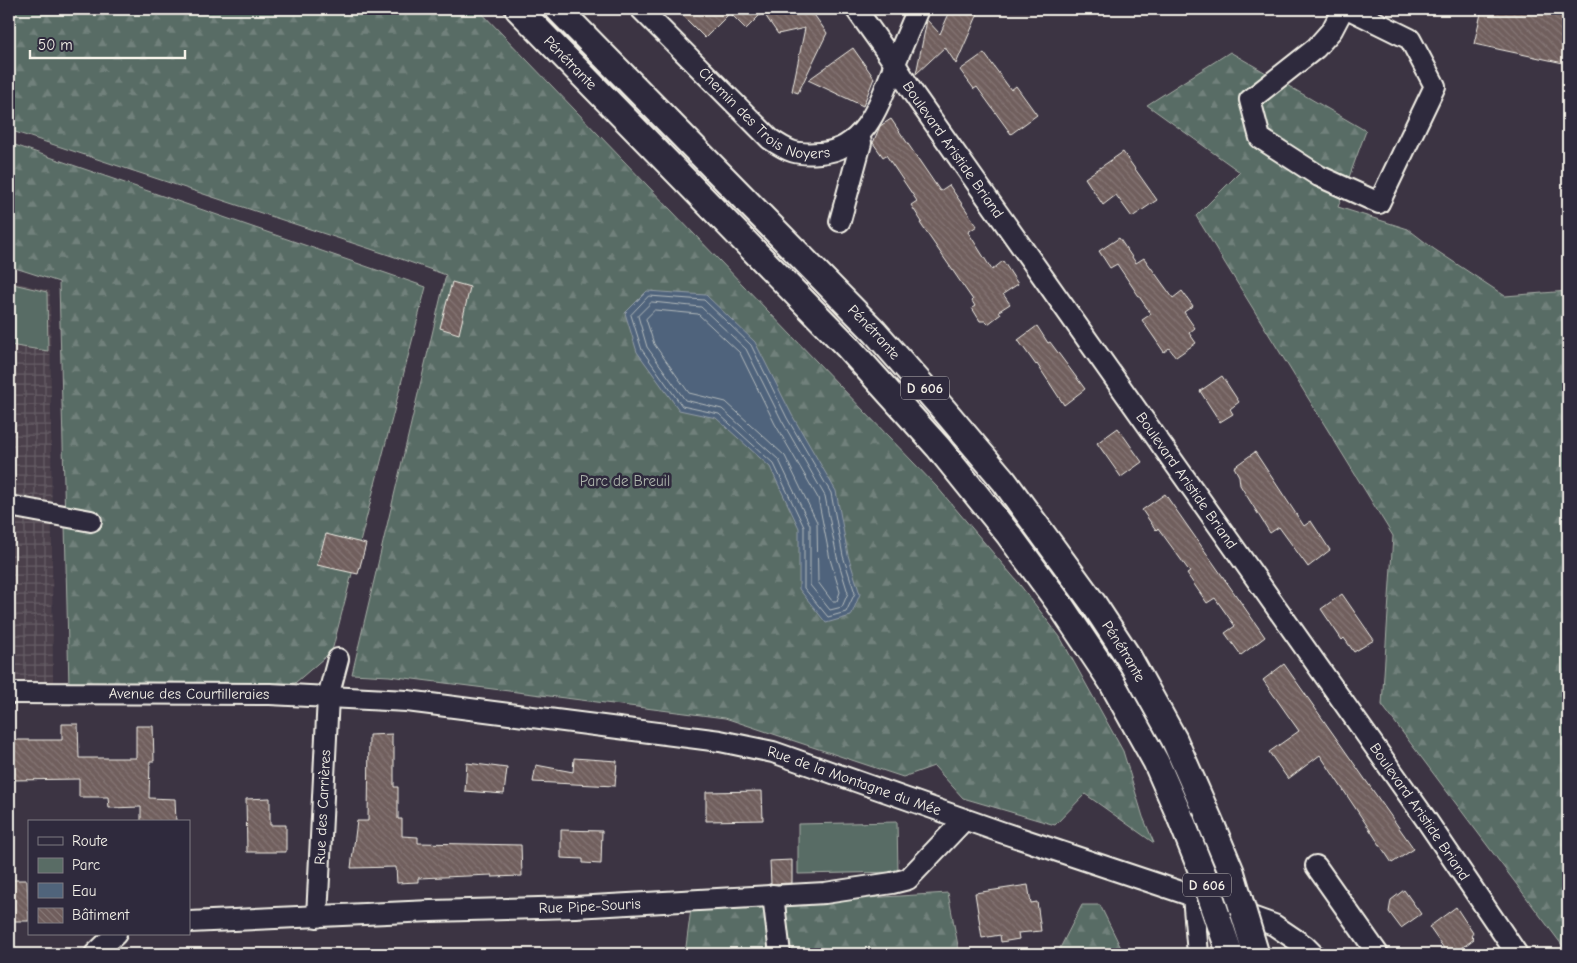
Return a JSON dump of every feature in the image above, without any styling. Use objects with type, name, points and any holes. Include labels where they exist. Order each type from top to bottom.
[{"type":"main road","name":"Pénétrante","points":[[518,9],[839,338],[938,447],[1009,535],[1061,606],[1111,681],[1156,762],[1204,877],[1230,954]]},
{"type":"main road","name":"Pénétrante","points":[[558,9],[875,332],[1004,481],[1094,603],[1129,658],[1174,739],[1231,871],[1256,954]]},
{"type":"street","name":"Chemin des Trois Noyers","points":[[642,9],[770,139],[788,152],[805,154],[830,152],[844,147],[859,135],[874,114],[918,9]]},
{"type":"street","name":"Boulevard Aristide Briand","points":[[856,9],[895,64],[912,93],[1425,818],[1517,954]]},
{"type":"street","points":[[1343,9],[1332,30],[1316,48],[1250,100],[1260,138],[1319,176],[1379,203],[1435,86],[1410,39],[1349,9]]},
{"type":"street","points":[[840,221],[861,142],[859,135]]},
{"type":"street","points":[[9,506],[91,521]]},
{"type":"street","name":"Rue des Carrières","points":[[317,917],[328,697],[338,659]]},
{"type":"street","name":"Avenue des Courtilleraies","points":[[9,693],[270,694],[368,700]]},
{"type":"street","name":"Rue de la Montagne du Mée","points":[[368,700],[407,701],[720,742],[773,752],[964,820],[1274,925],[1305,946],[1313,954]]},
{"type":"street","name":"Rue Pipe-Souris","points":[[190,922],[431,911],[575,908],[825,893],[892,883],[908,878],[964,820]]},
{"type":"street","points":[[1316,866],[1378,954]]},
{"type":"street","points":[[773,895],[780,954]]},
{"type":"street","points":[[1193,896],[1198,954]]},
{"type":"street","points":[[95,954],[114,936]]},
{"type":"shaded area","points":[[9,281],[50,291],[53,685],[9,685]]},
{"type":"green space","name":"Parc de Breuil","points":[[9,9],[478,9],[937,487],[1017,581],[1060,637],[1123,751],[1143,817],[1154,843],[1085,794],[1055,825],[963,798],[934,766],[903,777],[725,718],[389,676],[352,674],[446,275],[9,130]]},
{"type":"green space","points":[[1230,52],[1366,131],[1338,207],[1408,229],[1434,249],[1505,296],[1568,291],[1568,953],[1382,705],[1393,536],[1196,216],[1240,172],[1147,105]]},
{"type":"green space","points":[[9,143],[426,287],[332,651],[295,683],[69,687],[59,282],[9,266]]},
{"type":"green space","points":[[9,283],[47,292],[48,351],[9,345]]},
{"type":"green space","points":[[897,822],[898,872],[798,874],[798,824]]},
{"type":"green space","points":[[948,893],[959,951],[964,954],[685,954],[691,909]]},
{"type":"green space","points":[[1082,905],[1100,905],[1124,954],[1057,954]]},
{"type":"water","points":[[647,291],[706,295],[755,342],[792,415],[836,491],[848,555],[860,594],[851,616],[826,623],[799,589],[799,528],[770,467],[716,418],[679,410],[637,352],[625,313]]},
{"type":"building","points":[[676,9],[810,9],[827,33],[798,93],[792,91],[805,28],[778,34],[763,12],[746,29],[730,13],[705,38]]},
{"type":"building","points":[[951,9],[980,9],[956,64],[945,47],[916,74],[927,20],[940,34]]},
{"type":"building","points":[[1482,9],[1568,9],[1568,64],[1474,44]]},
{"type":"building","points":[[853,48],[874,78],[863,106],[808,80]]},
{"type":"building","points":[[984,53],[1011,90],[1016,86],[1037,115],[1011,134],[977,87],[974,89],[960,70]]},
{"type":"building","points":[[891,119],[940,191],[949,185],[977,226],[968,232],[992,270],[1003,261],[1018,284],[1003,294],[1010,304],[999,311],[1001,314],[988,324],[985,321],[980,321],[972,308],[975,306],[973,300],[920,223],[922,222],[911,205],[917,201],[886,155],[883,157],[873,143],[880,126]]},
{"type":"building","points":[[1123,152],[1157,200],[1132,217],[1116,195],[1103,205],[1085,178]]},
{"type":"building","points":[[1119,238],[1136,263],[1144,258],[1173,298],[1182,291],[1193,306],[1184,312],[1195,328],[1189,333],[1196,343],[1176,357],[1169,348],[1164,352],[1142,320],[1151,314],[1117,264],[1110,268],[1099,251]]},
{"type":"building","points":[[452,282],[470,287],[459,334],[440,328]]},
{"type":"building","points":[[1037,326],[1048,343],[1050,342],[1085,389],[1064,405],[1037,364],[1018,340]]},
{"type":"building","points":[[1222,376],[1239,402],[1230,409],[1233,414],[1220,422],[1200,391]]},
{"type":"building","points":[[1118,428],[1142,462],[1121,477],[1097,443]]},
{"type":"building","points":[[1255,452],[1304,526],[1311,521],[1330,550],[1308,567],[1279,527],[1270,533],[1240,485],[1239,476],[1234,467]]},
{"type":"building","points":[[1165,494],[1265,637],[1241,655],[1225,633],[1235,626],[1215,598],[1207,603],[1187,574],[1190,572],[1158,528],[1156,530],[1142,510]]},
{"type":"building","points":[[326,534],[366,544],[358,574],[317,565]]},
{"type":"building","points":[[1342,594],[1374,640],[1354,652],[1344,638],[1342,640],[1321,609]]},
{"type":"building","points":[[1284,664],[1414,849],[1392,863],[1320,755],[1288,779],[1269,752],[1299,731],[1263,680]]},
{"type":"building","points":[[62,724],[78,724],[79,758],[136,758],[136,726],[153,726],[154,761],[150,761],[149,798],[175,799],[176,820],[141,820],[141,807],[109,808],[108,797],[79,797],[79,779],[13,780],[12,777],[9,777],[9,742],[13,740],[62,740]]},
{"type":"building","points":[[392,734],[392,746],[394,747],[394,787],[398,787],[398,819],[402,819],[402,836],[418,837],[418,843],[521,845],[522,876],[492,877],[492,875],[418,878],[418,882],[397,883],[396,867],[351,868],[357,821],[368,821],[369,735]]},
{"type":"building","points":[[574,758],[617,761],[615,786],[533,782],[536,765],[573,772]]},
{"type":"building","points":[[467,763],[507,768],[504,794],[465,791]]},
{"type":"building","points":[[762,791],[763,820],[706,821],[706,792]]},
{"type":"building","points":[[270,798],[270,825],[286,825],[286,852],[247,852],[246,799]]},
{"type":"building","points":[[561,830],[602,831],[601,864],[583,863],[583,859],[561,858]]},
{"type":"building","points":[[792,860],[792,883],[771,884],[770,861]]},
{"type":"building","points":[[9,880],[27,880],[28,921],[9,921]]},
{"type":"building","points":[[1028,885],[1031,903],[1037,902],[1041,931],[1018,933],[1019,939],[1001,942],[1000,935],[982,938],[975,893]]},
{"type":"building","points":[[1404,890],[1421,914],[1401,928],[1389,912],[1391,900]]},
{"type":"building","points":[[1456,907],[1473,933],[1471,936],[1474,939],[1454,954],[1448,954],[1429,927]]}]
